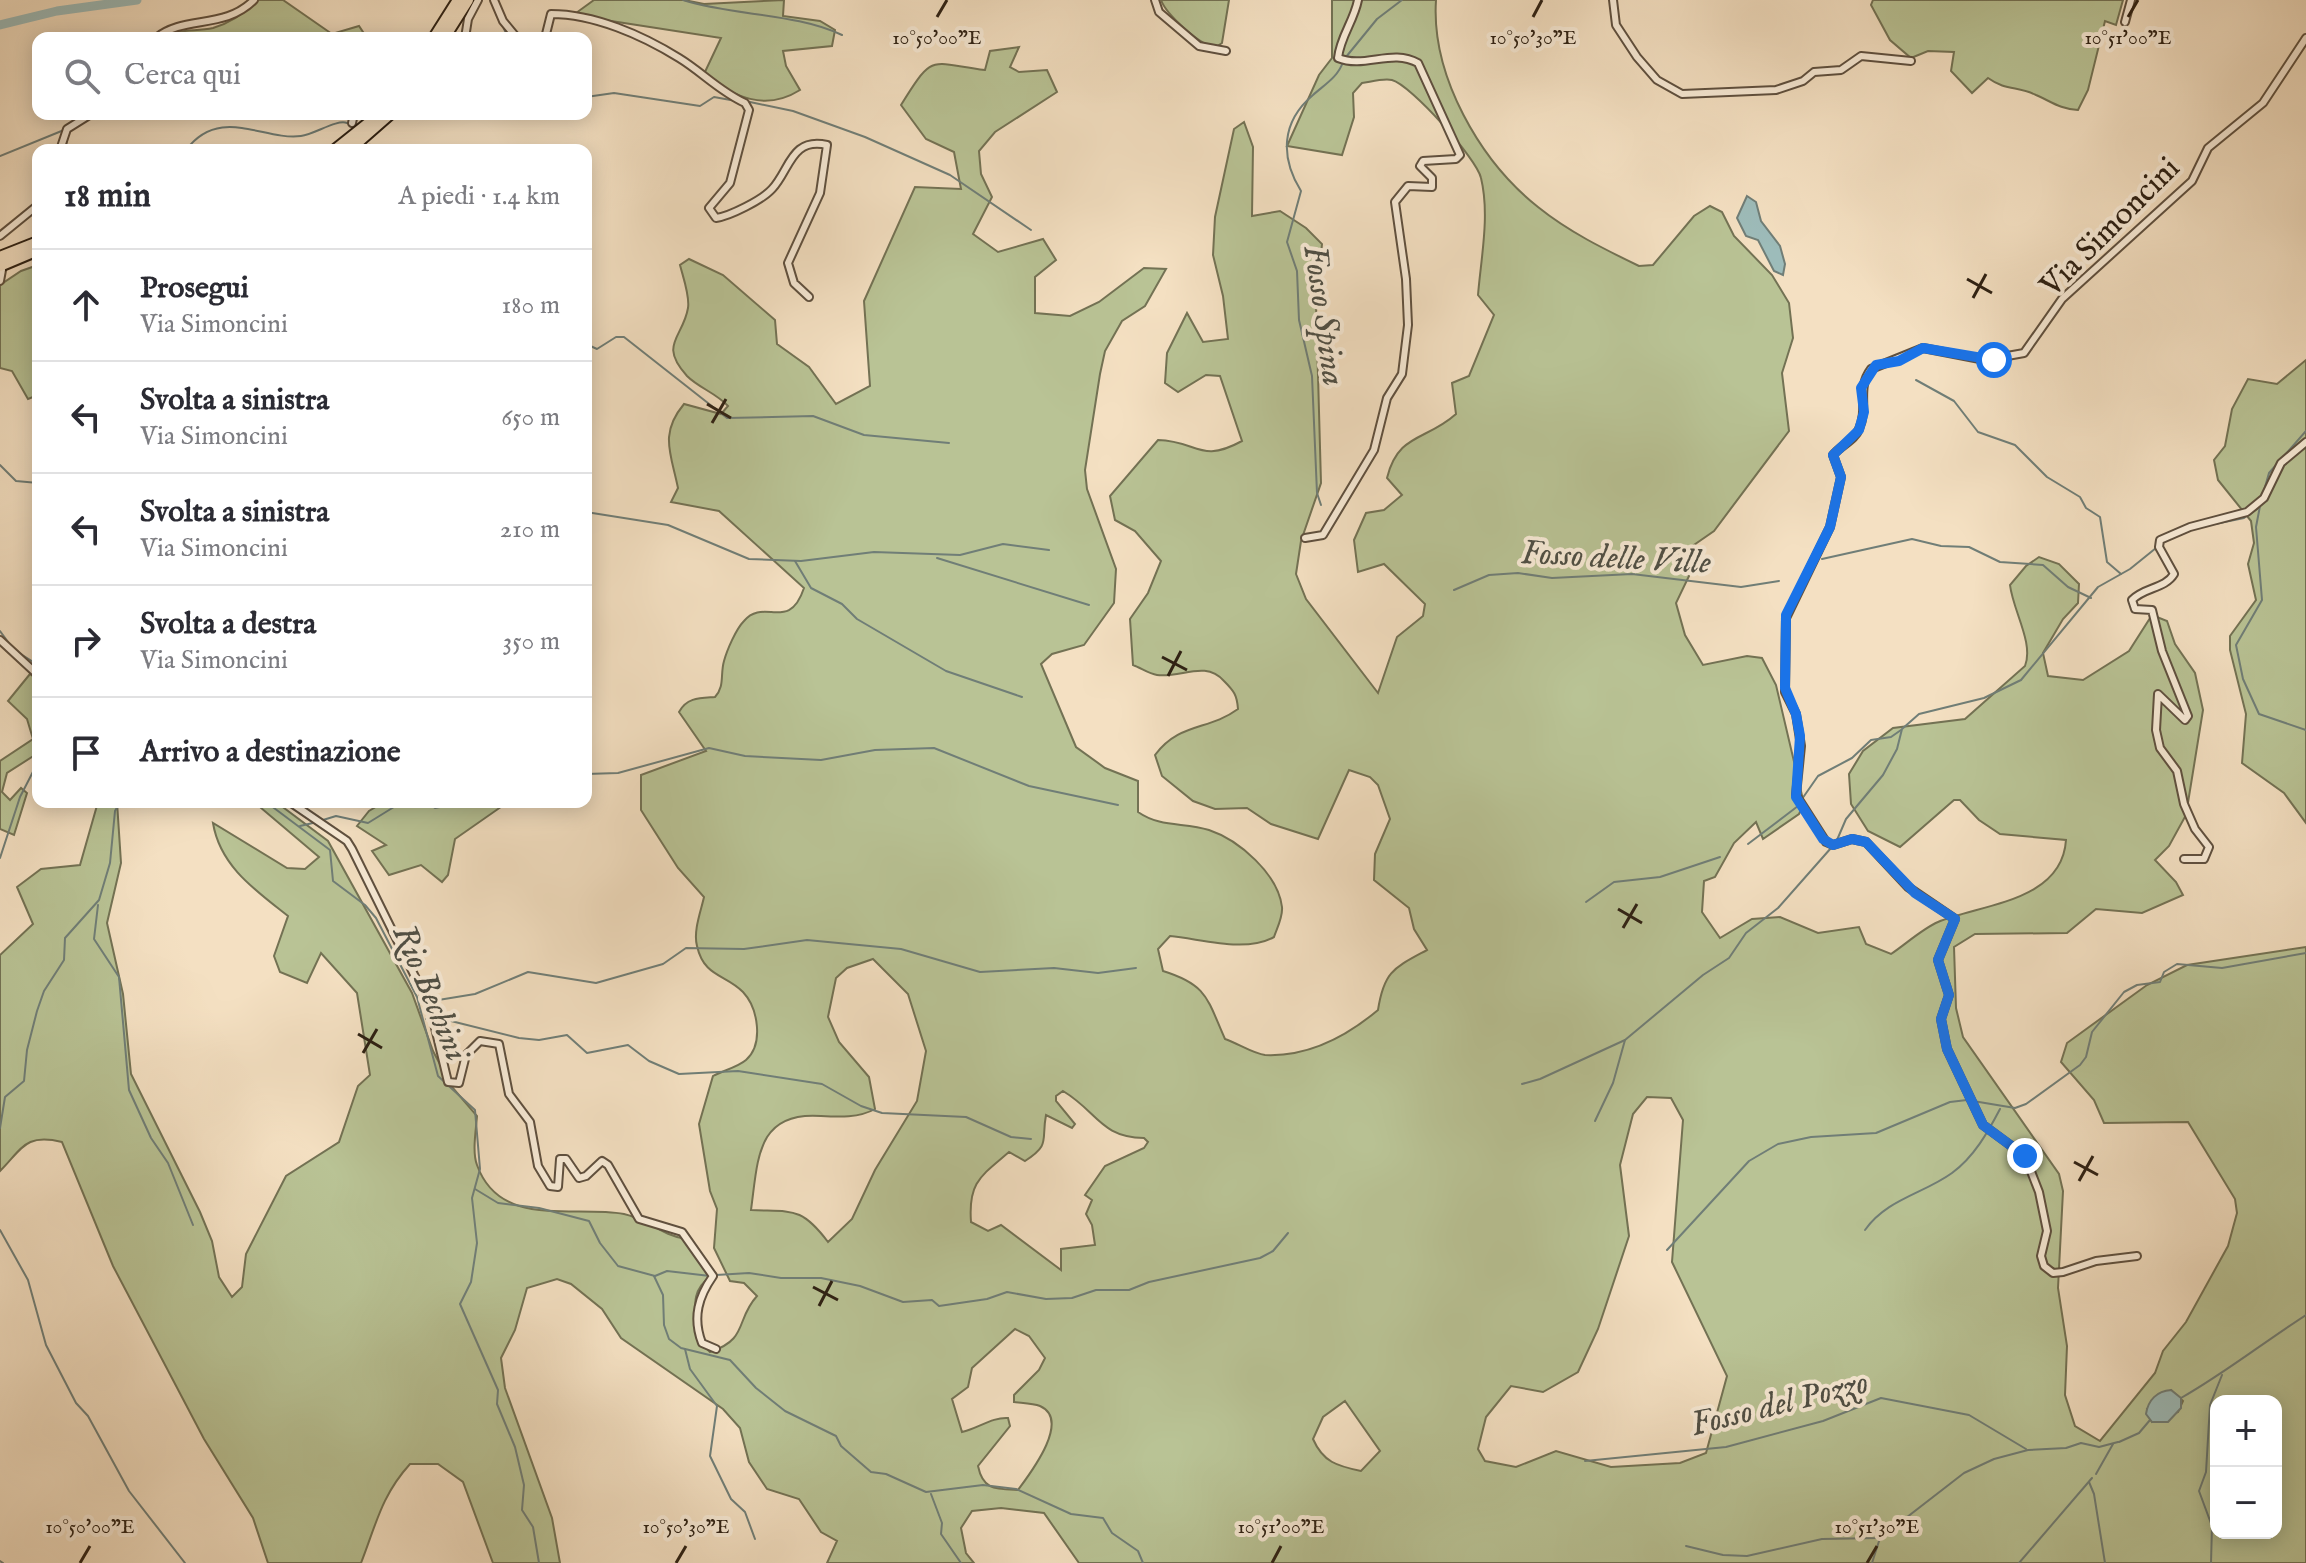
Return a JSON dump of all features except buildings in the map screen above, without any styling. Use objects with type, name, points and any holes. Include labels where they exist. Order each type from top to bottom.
[{"type":"highway","points":[[438,32],[458,0]]},
{"type":"highway","points":[[448,32],[468,0]]},
{"type":"highway","points":[[342,144],[372,120]]},
{"type":"highway","points":[[356,144],[383,120]]},
{"type":"highway","points":[[0,257],[32,244]]},
{"type":"highway","points":[[1,268],[32,253]]},
{"type":"street","points":[[165,32],[172,27],[201,25],[229,17],[254,0]]},
{"type":"street","points":[[466,32],[468,19],[478,0]]},
{"type":"street","points":[[494,0],[503,21],[512,32]]},
{"type":"street","points":[[1155,0],[1159,12],[1202,48],[1226,51]]},
{"type":"street","points":[[1305,538],[1323,535],[1374,450],[1387,398],[1402,374],[1408,325],[1406,279],[1395,202],[1408,186],[1432,187],[1432,178],[1421,163],[1456,159],[1460,155],[1418,63],[1404,55],[1349,63],[1338,58],[1339,45],[1355,16],[1358,0]]},
{"type":"street","points":[[1613,0],[1616,25],[1637,57],[1657,80],[1682,94],[1776,90],[1803,81],[1814,72],[1841,70],[1861,56],[1911,61]]},
{"type":"street","points":[[2125,22],[2131,0]]},
{"type":"street","points":[[545,32],[546,20],[551,14],[601,23],[675,55],[726,94],[745,103],[749,110],[733,176],[709,208],[716,218],[772,190],[794,153],[806,146],[827,145],[820,193],[788,263],[794,283],[809,297]]},
{"type":"street","name":"Via Simoncini","points":[[2137,1256],[2096,1261],[2063,1272],[2053,1273],[2044,1266],[2041,1256],[2047,1231],[2039,1192],[2025,1156],[1983,1125],[1953,1063],[1942,1028],[1949,995],[1938,960],[1955,919],[1915,893],[1866,842],[1852,839],[1833,845],[1826,842],[1796,797],[1801,746],[1796,714],[1785,692],[1786,618],[1830,527],[1841,477],[1833,455],[1859,430],[1864,412],[1861,388],[1871,369],[1923,348],[1985,360],[2024,353],[2062,299],[2192,181],[2208,148],[2263,103],[2306,38]]},
{"type":"street","points":[[62,144],[67,129],[81,120]]},
{"type":"street","points":[[0,236],[32,210]]},
{"type":"street","points":[[0,281],[1,268]]},
{"type":"street","points":[[2184,859],[2204,859],[2209,847],[2195,829],[2184,804],[2177,771],[2160,748],[2156,730],[2158,694],[2180,718],[2185,720],[2188,716],[2162,651],[2152,610],[2135,609],[2132,600],[2142,592],[2170,580],[2174,574],[2159,547],[2160,540],[2190,527],[2247,512],[2266,495],[2281,463],[2306,442]]},
{"type":"street","points":[[0,640],[32,669]]},
{"type":"street","points":[[299,808],[347,841],[352,849],[430,1007],[448,1082],[459,1083],[466,1055],[480,1041],[499,1044],[509,1094],[530,1122],[543,1178],[550,1186],[558,1187],[560,1159],[566,1159],[579,1178],[586,1176],[602,1161],[639,1219],[687,1236],[713,1276],[700,1293],[697,1312],[702,1343],[716,1349]]},
{"type":"green space","points":[[258,0],[283,0],[329,32],[181,32],[220,26]]},
{"type":"green space","points":[[594,0],[684,0],[704,4],[784,0],[783,16],[820,21],[835,30],[832,46],[783,51],[786,66],[800,90],[787,97],[762,101],[738,95],[704,74],[721,38],[579,16],[576,13]]},
{"type":"green space","points":[[1161,0],[1229,0],[1222,43],[1216,47],[1210,46],[1193,36]]},
{"type":"green space","points":[[1332,0],[1436,0],[1442,58],[1463,115],[1497,166],[1538,207],[1574,232],[1639,266],[1653,265],[1694,216],[1710,206],[1722,212],[1734,236],[1772,275],[1789,303],[1793,338],[1782,373],[1789,431],[1714,531],[1678,556],[1689,576],[1676,603],[1685,635],[1703,665],[1747,656],[1762,658],[1776,685],[1804,804],[1799,814],[1763,839],[1756,822],[1734,843],[1715,877],[1704,881],[1702,912],[1720,938],[1752,919],[1780,917],[1818,933],[1859,927],[1866,944],[1891,954],[1938,922],[2017,898],[2035,888],[2050,876],[2061,861],[2066,840],[2000,834],[1979,820],[1960,800],[1954,800],[1900,847],[1868,831],[1851,804],[1849,774],[1863,751],[1893,728],[1965,719],[2025,666],[2027,647],[2010,585],[2026,566],[2039,557],[2059,564],[2079,584],[2078,603],[2063,619],[2043,653],[2048,676],[2083,680],[2129,651],[2152,615],[2167,621],[2175,644],[2195,673],[2203,710],[2186,815],[2169,846],[2155,860],[2176,882],[2183,895],[2142,913],[2096,909],[2067,933],[1975,934],[1954,947],[1956,1008],[1963,1037],[2059,1174],[2063,1191],[2058,1288],[2067,1346],[2065,1395],[2075,1426],[2100,1441],[2155,1373],[2163,1351],[2186,1322],[2228,1246],[2237,1213],[2235,1199],[2188,1122],[2104,1123],[2094,1100],[2061,1062],[2067,1043],[2147,985],[2187,965],[2306,947],[2306,1563],[1079,1563],[1044,1513],[1001,1508],[972,1511],[961,1528],[966,1553],[974,1563],[827,1563],[837,1541],[821,1532],[799,1499],[767,1489],[749,1462],[740,1428],[723,1409],[621,1338],[602,1309],[571,1284],[557,1279],[527,1288],[515,1330],[501,1358],[505,1388],[552,1518],[560,1563],[493,1563],[463,1482],[438,1464],[410,1464],[386,1499],[361,1563],[268,1563],[253,1518],[204,1439],[113,1266],[62,1142],[32,1141],[0,1171],[0,955],[33,924],[17,887],[41,869],[80,865],[96,808],[117,808],[121,863],[107,923],[123,994],[131,1074],[200,1212],[212,1241],[219,1277],[232,1297],[242,1287],[246,1254],[286,1176],[339,1142],[358,1086],[370,1075],[357,993],[321,953],[307,983],[280,972],[274,956],[288,916],[241,876],[223,852],[217,838],[213,823],[287,868],[305,869],[319,857],[261,808],[284,808],[328,841],[412,993],[433,1051],[452,1087],[477,1116],[476,1160],[488,1185],[502,1198],[520,1206],[540,1210],[624,1214],[686,1239],[710,1277],[696,1297],[696,1337],[710,1352],[731,1341],[757,1296],[744,1283],[730,1281],[714,1248],[717,1209],[710,1191],[699,1124],[713,1076],[746,1060],[755,1045],[757,1026],[752,1007],[743,992],[710,969],[700,956],[696,934],[704,897],[678,868],[641,810],[641,775],[706,751],[679,712],[682,707],[690,701],[715,697],[718,693],[727,651],[744,621],[760,612],[791,609],[804,588],[719,511],[671,502],[678,488],[669,444],[676,415],[684,404],[721,414],[728,406],[687,376],[674,356],[673,348],[688,303],[680,265],[689,259],[723,275],[775,320],[777,344],[809,367],[836,404],[870,386],[864,301],[915,187],[961,189],[954,152],[926,139],[901,105],[920,76],[934,65],[985,70],[990,51],[1019,47],[1010,67],[1019,72],[1047,70],[1057,92],[995,132],[979,151],[981,174],[992,197],[973,234],[998,252],[1043,239],[1056,260],[1035,277],[1035,313],[1070,316],[1099,302],[1144,268],[1166,269],[1145,306],[1122,321],[1105,351],[1085,470],[1087,489],[1116,569],[1114,603],[1084,645],[1052,654],[1041,664],[1076,747],[1105,768],[1138,781],[1138,812],[1164,823],[1200,828],[1221,835],[1255,860],[1273,882],[1279,895],[1282,911],[1274,937],[1263,942],[1237,945],[1170,936],[1158,949],[1163,971],[1198,988],[1225,1039],[1261,1054],[1296,1052],[1340,1036],[1378,1010],[1380,997],[1392,972],[1427,950],[1414,929],[1409,908],[1374,880],[1375,854],[1390,819],[1378,785],[1370,777],[1349,770],[1318,839],[1271,824],[1247,808],[1215,809],[1193,801],[1162,776],[1155,755],[1165,744],[1184,732],[1227,716],[1238,709],[1237,700],[1227,684],[1209,672],[1157,675],[1133,665],[1130,619],[1148,593],[1161,561],[1135,531],[1115,520],[1110,496],[1158,440],[1208,451],[1228,448],[1242,441],[1220,376],[1206,375],[1178,392],[1165,383],[1167,353],[1187,313],[1203,342],[1228,339],[1223,296],[1213,255],[1215,217],[1234,129],[1244,122],[1253,147],[1252,216],[1280,211],[1306,228],[1322,244],[1316,303],[1321,483],[1301,541],[1296,574],[1306,599],[1378,693],[1397,637],[1423,616],[1425,604],[1384,564],[1358,572],[1354,540],[1366,513],[1384,510],[1402,495],[1387,478],[1398,453],[1414,439],[1456,414],[1452,383],[1469,376],[1494,315],[1478,295],[1485,207],[1481,178],[1468,155],[1427,108],[1392,80],[1362,83],[1353,93],[1354,117],[1342,155],[1287,146],[1319,75],[1332,58]],"holes":[[[873,959],[908,994],[926,1051],[917,1101],[875,1170],[852,1219],[828,1242],[810,1222],[795,1213],[751,1210],[759,1157],[772,1130],[800,1117],[849,1116],[875,1109],[869,1077],[839,1042],[828,1017],[836,978],[847,968]],[[1063,1091],[1108,1128],[1129,1137],[1144,1138],[1148,1142],[1144,1148],[1105,1166],[1085,1195],[1092,1200],[1086,1214],[1092,1225],[1095,1245],[1061,1249],[1061,1270],[1001,1225],[988,1231],[971,1222],[971,1208],[974,1189],[991,1167],[1009,1152],[1025,1161],[1039,1150],[1046,1115],[1072,1128],[1075,1124],[1056,1101],[1056,1096]],[[1647,1097],[1671,1098],[1683,1120],[1672,1262],[1727,1376],[1706,1453],[1680,1463],[1611,1467],[1556,1451],[1516,1467],[1485,1461],[1478,1449],[1486,1417],[1511,1386],[1543,1392],[1578,1372],[1598,1329],[1629,1236],[1620,1165],[1633,1114]],[[1015,1329],[1029,1336],[1045,1358],[1039,1370],[1014,1395],[1014,1402],[1040,1406],[1049,1413],[1052,1423],[1045,1448],[1018,1490],[991,1487],[983,1480],[978,1466],[1010,1426],[1008,1418],[962,1432],[952,1399],[968,1387],[972,1368]],[[2171,1390],[2183,1401],[2178,1412],[2152,1422],[2147,1409]],[[1345,1401],[1380,1451],[1361,1471],[1332,1462],[1321,1453],[1313,1439],[1323,1417]]]},
{"type":"green space","points":[[1873,0],[2123,0],[2116,25],[2105,21],[2088,90],[2078,110],[2061,107],[2030,92],[2001,85],[1988,78],[1972,93],[1951,71],[1954,52],[1928,51],[1911,58],[1890,40],[1871,5]]},
{"type":"green space","points":[[359,26],[363,32],[339,32]]},
{"type":"green space","points":[[32,267],[32,397],[28,399],[12,371],[0,368],[0,285]]},
{"type":"green space","points":[[2306,360],[2306,823],[2284,793],[2242,763],[2246,714],[2230,650],[2230,636],[2256,600],[2248,564],[2254,543],[2251,521],[2218,480],[2214,460],[2225,446],[2232,409],[2248,379],[2277,384]]},
{"type":"green space","points":[[30,674],[32,676],[32,736],[27,719],[8,701]]},
{"type":"green space","points":[[32,740],[32,757],[7,773],[2,792],[10,800],[21,788],[27,793],[14,835],[0,829],[0,761]]},
{"type":"green space","points":[[374,808],[499,808],[455,839],[448,875],[442,882],[421,865],[389,875],[372,851],[386,845],[357,826]]},
{"type":"water","points":[[1747,196],[1756,202],[1761,221],[1780,246],[1785,264],[1783,275],[1774,271],[1758,240],[1746,236],[1737,218]]},
{"type":"water","points":[[2171,1390],[2181,1398],[2181,1408],[2168,1422],[2152,1422],[2146,1414],[2151,1401],[2157,1394]]},
{"type":"waterway","points":[[0,25],[57,11],[137,0]]},
{"type":"waterway","points":[[683,0],[805,22],[842,35]]},
{"type":"waterway","name":"Fosso Spina","points":[[1346,57],[1377,19],[1402,0]]},
{"type":"waterway","points":[[502,24],[505,32]]},
{"type":"waterway","name":"Fosso Spina","points":[[1321,505],[1317,493],[1312,376],[1299,320],[1297,271],[1287,242],[1301,191],[1290,165],[1287,140],[1302,105],[1334,76],[1343,62]]},
{"type":"waterway","points":[[592,96],[614,93],[700,106],[714,97],[736,101]]},
{"type":"waterway","points":[[750,102],[793,111],[865,137],[950,175],[1031,230]]},
{"type":"waterway","points":[[192,144],[213,130],[227,127],[301,136],[338,123],[347,123]]},
{"type":"waterway","points":[[0,156],[64,130]]},
{"type":"waterway","points":[[66,144],[68,135]]},
{"type":"waterway","points":[[592,347],[597,349],[616,337],[624,337],[727,418],[813,416],[864,435],[949,443]]},
{"type":"waterway","points":[[1916,380],[1954,401],[1978,432],[2015,445],[2047,477],[2080,497],[2086,508],[2100,517],[2107,562],[2121,574]]},
{"type":"waterway","points":[[2263,494],[2269,473],[2306,431]]},
{"type":"waterway","points":[[0,465],[16,481],[32,482]]},
{"type":"waterway","points":[[2260,506],[2256,527],[2262,600],[2236,645],[2243,679],[2259,714],[2306,730]]},
{"type":"waterway","points":[[2215,524],[2244,518],[2257,509]]},
{"type":"waterway","points":[[592,513],[668,525],[749,559],[801,561],[874,552],[960,555],[1003,544],[1049,550]]},
{"type":"waterway","name":"Fosso delle Ville","points":[[1822,559],[1912,539],[1941,546],[1969,547],[2000,562],[2043,565],[2068,587],[2091,598]]},
{"type":"waterway","points":[[1837,840],[1846,819],[1883,775],[1897,749],[1902,729],[1919,714],[1984,698],[2021,680],[2098,587],[2130,569],[2156,548]]},
{"type":"waterway","points":[[937,558],[1089,605]]},
{"type":"waterway","points":[[795,561],[811,588],[842,604],[857,619],[946,671],[1022,697]]},
{"type":"waterway","name":"Fosso delle Ville","points":[[1454,590],[1489,575],[1518,573],[1552,578],[1632,574],[1741,587],[1779,581]]},
{"type":"waterway","name":"Rio Bechini","points":[[0,631],[11,646]]},
{"type":"waterway","name":"Rio Bechini","points":[[16,651],[32,661]]},
{"type":"waterway","points":[[1802,799],[1818,776],[1852,758],[1871,740],[1891,737],[1901,730]]},
{"type":"waterway","points":[[592,774],[618,773],[709,748],[745,756],[821,760],[875,750],[934,748],[1029,786],[1118,805]]},
{"type":"waterway","points":[[0,858],[20,797],[32,774]]},
{"type":"waterway","points":[[1748,844],[1798,806]]},
{"type":"waterway","points":[[0,1128],[5,1097],[24,1081],[27,1050],[37,1011],[44,991],[64,960],[65,938],[99,900],[110,863],[117,808]]},
{"type":"waterway","name":"Rio Bechini","points":[[274,808],[330,850],[333,881],[365,905],[376,918],[417,997],[438,1076],[475,1110],[480,1169],[472,1198],[477,1243],[471,1282],[460,1304],[498,1390],[497,1404],[515,1447],[524,1485],[522,1510],[533,1527],[539,1563]]},
{"type":"waterway","points":[[323,820],[336,816],[368,823],[392,808]]},
{"type":"waterway","points":[[300,826],[317,822]]},
{"type":"waterway","points":[[1522,1084],[1540,1079],[1625,1040],[1703,975],[1729,958],[1746,933],[1778,908],[1831,848]]},
{"type":"waterway","points":[[1586,902],[1614,882],[1660,877],[1720,857]]},
{"type":"waterway","points":[[98,905],[94,939],[119,977],[129,1090],[151,1138],[168,1163],[193,1225]]},
{"type":"waterway","points":[[420,1003],[475,994],[528,972],[596,983],[663,964],[686,948],[744,949],[807,940],[901,949],[980,972],[1054,968],[1098,973],[1136,968]]},
{"type":"waterway","points":[[1667,1250],[1749,1161],[1778,1144],[1811,1137],[1876,1133],[1950,1102],[1967,1100],[2015,1108],[2026,1104],[2080,1065],[2086,1057],[2092,1032],[2124,992],[2137,985],[2160,982],[2164,972],[2177,964],[2222,968],[2306,953]]},
{"type":"waterway","points":[[426,1019],[439,1018],[519,1038],[539,1040],[567,1035],[587,1053],[628,1045],[649,1061],[679,1074],[738,1071],[822,1084],[861,1106],[882,1113],[966,1117],[1011,1137],[1031,1139]]},
{"type":"waterway","points":[[1595,1121],[1613,1083],[1625,1040]]},
{"type":"waterway","points":[[1865,1230],[1884,1211],[1960,1167],[1980,1144],[2000,1109]]},
{"type":"waterway","points":[[475,1189],[498,1203],[539,1208],[589,1221],[600,1243],[618,1266],[655,1276],[667,1271],[710,1276]]},
{"type":"waterway","points":[[0,1230],[28,1280],[46,1345],[76,1403],[88,1416],[129,1491],[185,1563]]},
{"type":"waterway","points":[[716,1275],[749,1273],[781,1278],[821,1278],[860,1286],[903,1302],[932,1300],[939,1306],[987,1299],[1007,1292],[1046,1299],[1072,1298],[1096,1290],[1129,1290],[1149,1282],[1260,1258],[1273,1251],[1288,1233]]},
{"type":"waterway","points":[[654,1276],[663,1295],[664,1325],[669,1339],[681,1348],[730,1360],[756,1388],[785,1411],[836,1436],[841,1446],[871,1472],[886,1474],[926,1492],[983,1485],[1016,1489],[1071,1514],[1103,1518],[1112,1533],[1138,1551],[1143,1563]]},
{"type":"waterway","points":[[2181,1398],[2306,1315]]},
{"type":"waterway","points":[[685,1349],[690,1369],[717,1406],[710,1456],[731,1499],[745,1512],[755,1539]]},
{"type":"waterway","points":[[2211,1563],[2212,1526],[2199,1491],[2206,1472],[2210,1405],[2222,1375]]},
{"type":"waterway","name":"Fosso del Pozzo","points":[[1585,1461],[1726,1447],[1823,1421],[1881,1398],[1969,1415],[2026,1449]]},
{"type":"waterway","points":[[2119,1442],[2139,1433],[2150,1420]]},
{"type":"waterway","points":[[1686,1546],[1723,1555],[1747,1556],[1822,1539],[1880,1538],[1964,1473],[1994,1459],[2028,1450],[2066,1448],[2081,1443],[2099,1447],[2118,1442]]},
{"type":"waterway","points":[[2096,1474],[2113,1444]]},
{"type":"waterway","points":[[2019,1563],[2092,1478]]},
{"type":"waterway","points":[[2089,1482],[2094,1494],[2105,1563]]},
{"type":"waterway","points":[[931,1494],[942,1523],[941,1534],[961,1563]]},
{"type":"waterway","points":[[1872,1563],[1880,1538]]},
{"type":"tunnel","points":[[352,123],[367,144]]},
{"type":"route","points":[[1994,360],[1923,348],[1899,361],[1876,365],[1866,375],[1861,388],[1864,412],[1859,430],[1832,458],[1841,477],[1830,527],[1787,612],[1785,692],[1793,703],[1801,746],[1796,797],[1823,839],[1833,845],[1852,839],[1866,842],[1878,851],[1915,893],[1955,919],[1955,927],[1938,960],[1949,995],[1941,1019],[1947,1049],[1983,1125],[2017,1147],[2025,1156]]}]
